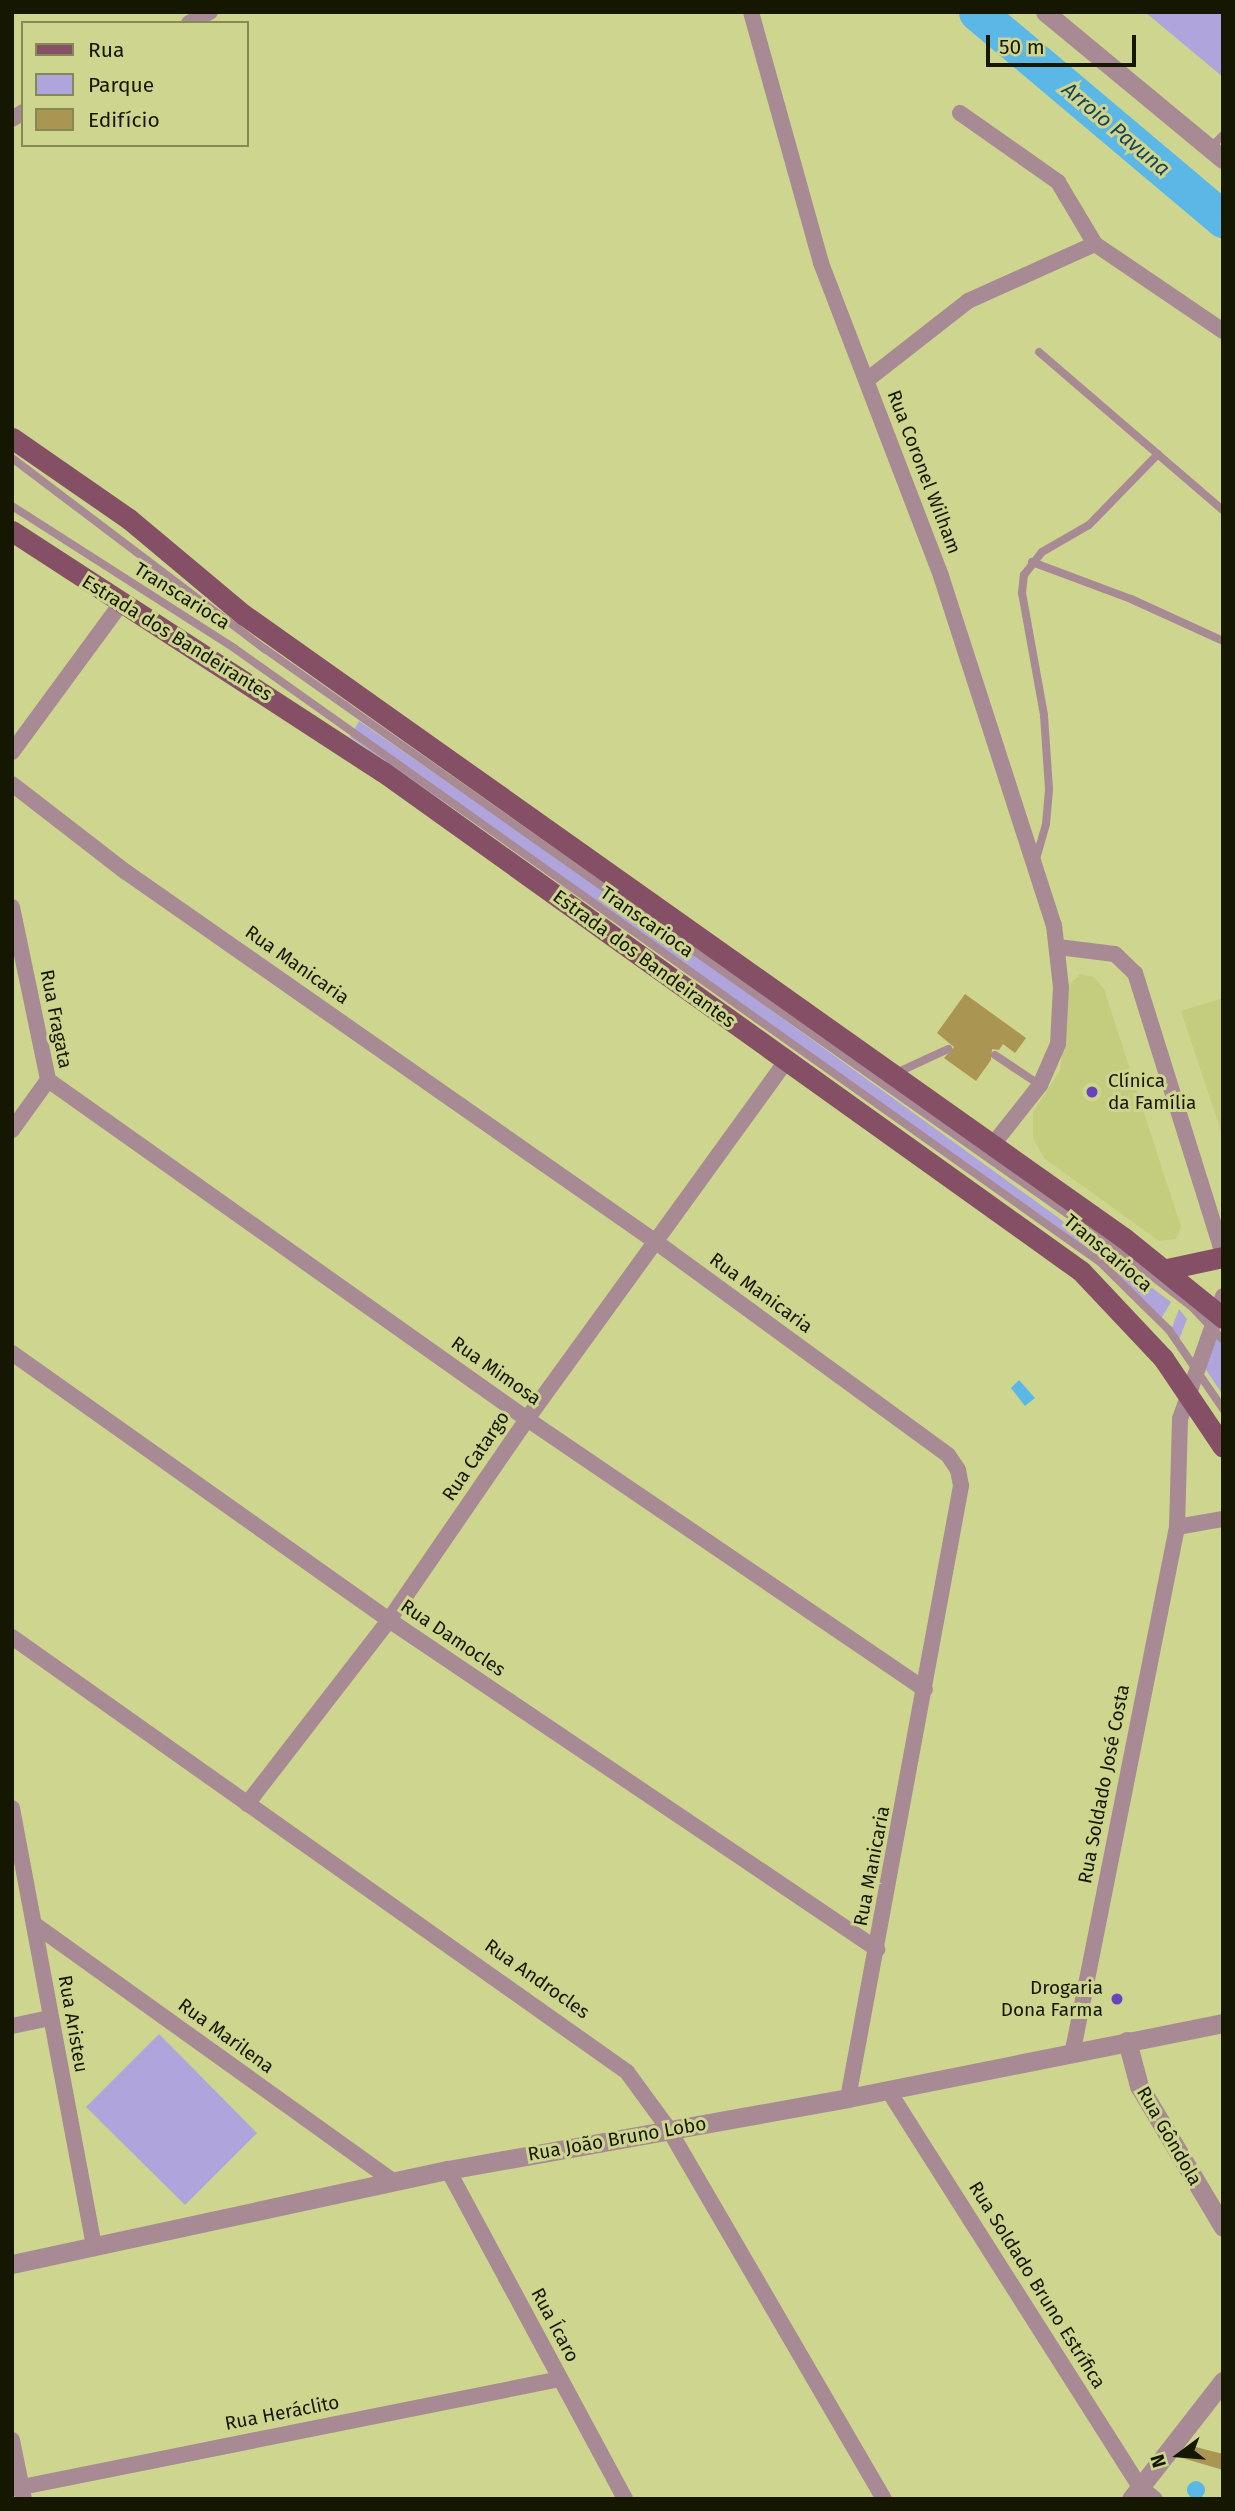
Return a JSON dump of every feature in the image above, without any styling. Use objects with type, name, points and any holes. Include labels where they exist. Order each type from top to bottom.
[{"type":"main road","points":[[12,438],[129,519],[244,615],[994,1143],[1167,1269],[1220,1319]]},
{"type":"main road","name":"Estrada dos Bandeirantes","points":[[12,531],[382,771],[1081,1271],[1140,1329],[1189,1394],[1223,1447]]},
{"type":"main road","points":[[1167,1269],[1223,1255]]},
{"type":"street","points":[[193,21],[210,12]]},
{"type":"street","name":"Rua Coronel Wilham","points":[[751,12],[821,263],[941,576],[1035,862],[1058,947],[1058,1044],[1040,1085],[994,1143]]},
{"type":"street","points":[[1045,12],[1218,147]]},
{"type":"street","points":[[960,113],[1058,182],[1084,219],[1095,244],[1223,331]]},
{"type":"street","points":[[867,380],[968,301],[1095,244]]},
{"type":"street","points":[[12,752],[122,602]]},
{"type":"street","name":"Rua Manicaria","points":[[12,784],[127,872],[656,1242],[948,1455],[958,1470],[961,1486],[848,2098]]},
{"type":"street","name":"Rua Fragata","points":[[12,907],[48,1080],[12,1130]]},
{"type":"street","points":[[1058,947],[1115,954],[1135,973],[1223,1255]]},
{"type":"street","name":"Rua Catargo","points":[[247,1804],[389,1620],[527,1419],[786,1061]]},
{"type":"street","name":"Rua Mimosa","points":[[48,1080],[527,1419],[925,1689]]},
{"type":"street","points":[[1189,1394],[1220,1319]]},
{"type":"street","name":"Rua Damocles","points":[[12,1353],[389,1620],[877,1949]]},
{"type":"street","name":"Rua Soldado José Costa","points":[[1073,2050],[1177,1527],[1180,1419],[1189,1394]]},
{"type":"street","points":[[1177,1527],[1223,1519]]},
{"type":"street","name":"Rua Androcles","points":[[12,1637],[606,2053],[627,2072],[668,2129],[884,2499]]},
{"type":"street","name":"Rua Aristeu","points":[[12,1808],[94,2247]]},
{"type":"street","name":"Rua Marilena","points":[[34,1924],[394,2182]]},
{"type":"street","points":[[12,2026],[50,2018]]},
{"type":"street","name":"Rua João Bruno Lobo","points":[[12,2264],[448,2170],[848,2098],[1073,2050],[1223,2023]]},
{"type":"street","name":"Rua Gôndola","points":[[1127,2040],[1139,2086],[1223,2227]]},
{"type":"street","name":"Rua Soldado Bruno Estrífica","points":[[888,2090],[1142,2495]]},
{"type":"street","name":"Rua Ícaro","points":[[448,2170],[625,2499]]},
{"type":"street","name":"Rua Heráclito","points":[[19,2492],[560,2379]]},
{"type":"street","points":[[1142,2495],[1223,2381]]},
{"type":"street","points":[[12,2440],[19,2492]]},
{"type":"lane","points":[[1039,352],[1223,510]]},
{"type":"lane","points":[[1035,862],[1046,824],[1049,789],[1044,715],[1022,593],[1032,562],[1089,525],[1158,454]]},
{"type":"lane","name":"Transcarioca","points":[[12,458],[265,649],[1116,1248],[1193,1308],[1220,1319]]},
{"type":"lane","name":"Transcarioca","points":[[12,506],[234,648],[1047,1222],[1126,1284],[1198,1369],[1223,1409]]},
{"type":"lane","points":[[1032,562],[1131,599],[1223,641]]},
{"type":"lane","points":[[894,1074],[948,1049]]},
{"type":"lane","points":[[995,1055],[1040,1085]]},
{"type":"shaded area","name":"Clínica da Família","points":[[1080,974],[1094,977],[1104,989],[1181,1227],[1176,1239],[1159,1241],[1044,1158],[1033,1138],[1033,1112],[1060,1071],[1070,984]]},
{"type":"shaded area","points":[[1223,998],[1223,1137],[1181,1011]]},
{"type":"green space","points":[[1145,12],[1223,12],[1223,77]]},
{"type":"green space","points":[[359,721],[648,921],[1056,1216],[1171,1302],[1161,1319],[1112,1269],[1049,1221],[350,737]]},
{"type":"green space","points":[[1179,1309],[1187,1319],[1178,1342],[1170,1333]]},
{"type":"green space","points":[[1215,1333],[1223,1343],[1223,1395],[1202,1364]]},
{"type":"green space","points":[[159,2034],[257,2133],[185,2205],[86,2107]]},
{"type":"water","points":[[1019,1380],[1035,1398],[1025,1406],[1011,1388]]},
{"type":"water","points":[[1196,2481],[1202,2484],[1205,2490],[1202,2496],[1196,2499],[1190,2496],[1187,2490],[1190,2484]]},
{"type":"building","points":[[965,994],[1026,1038],[1015,1053],[1003,1044],[999,1050],[992,1049],[991,1060],[976,1081],[944,1058],[954,1047],[937,1033]]},
{"type":"building","points":[[1188,2445],[1223,2454],[1223,2470],[1179,2457]]},
{"type":"waterway","name":"Arroio Pavuna","points":[[977,12],[1223,219]]},
{"type":"place","name":"Clínica da Família","points":[[1092,1092]]},
{"type":"place","name":"Drogaria Dona Farma","points":[[1117,1999]]}]
